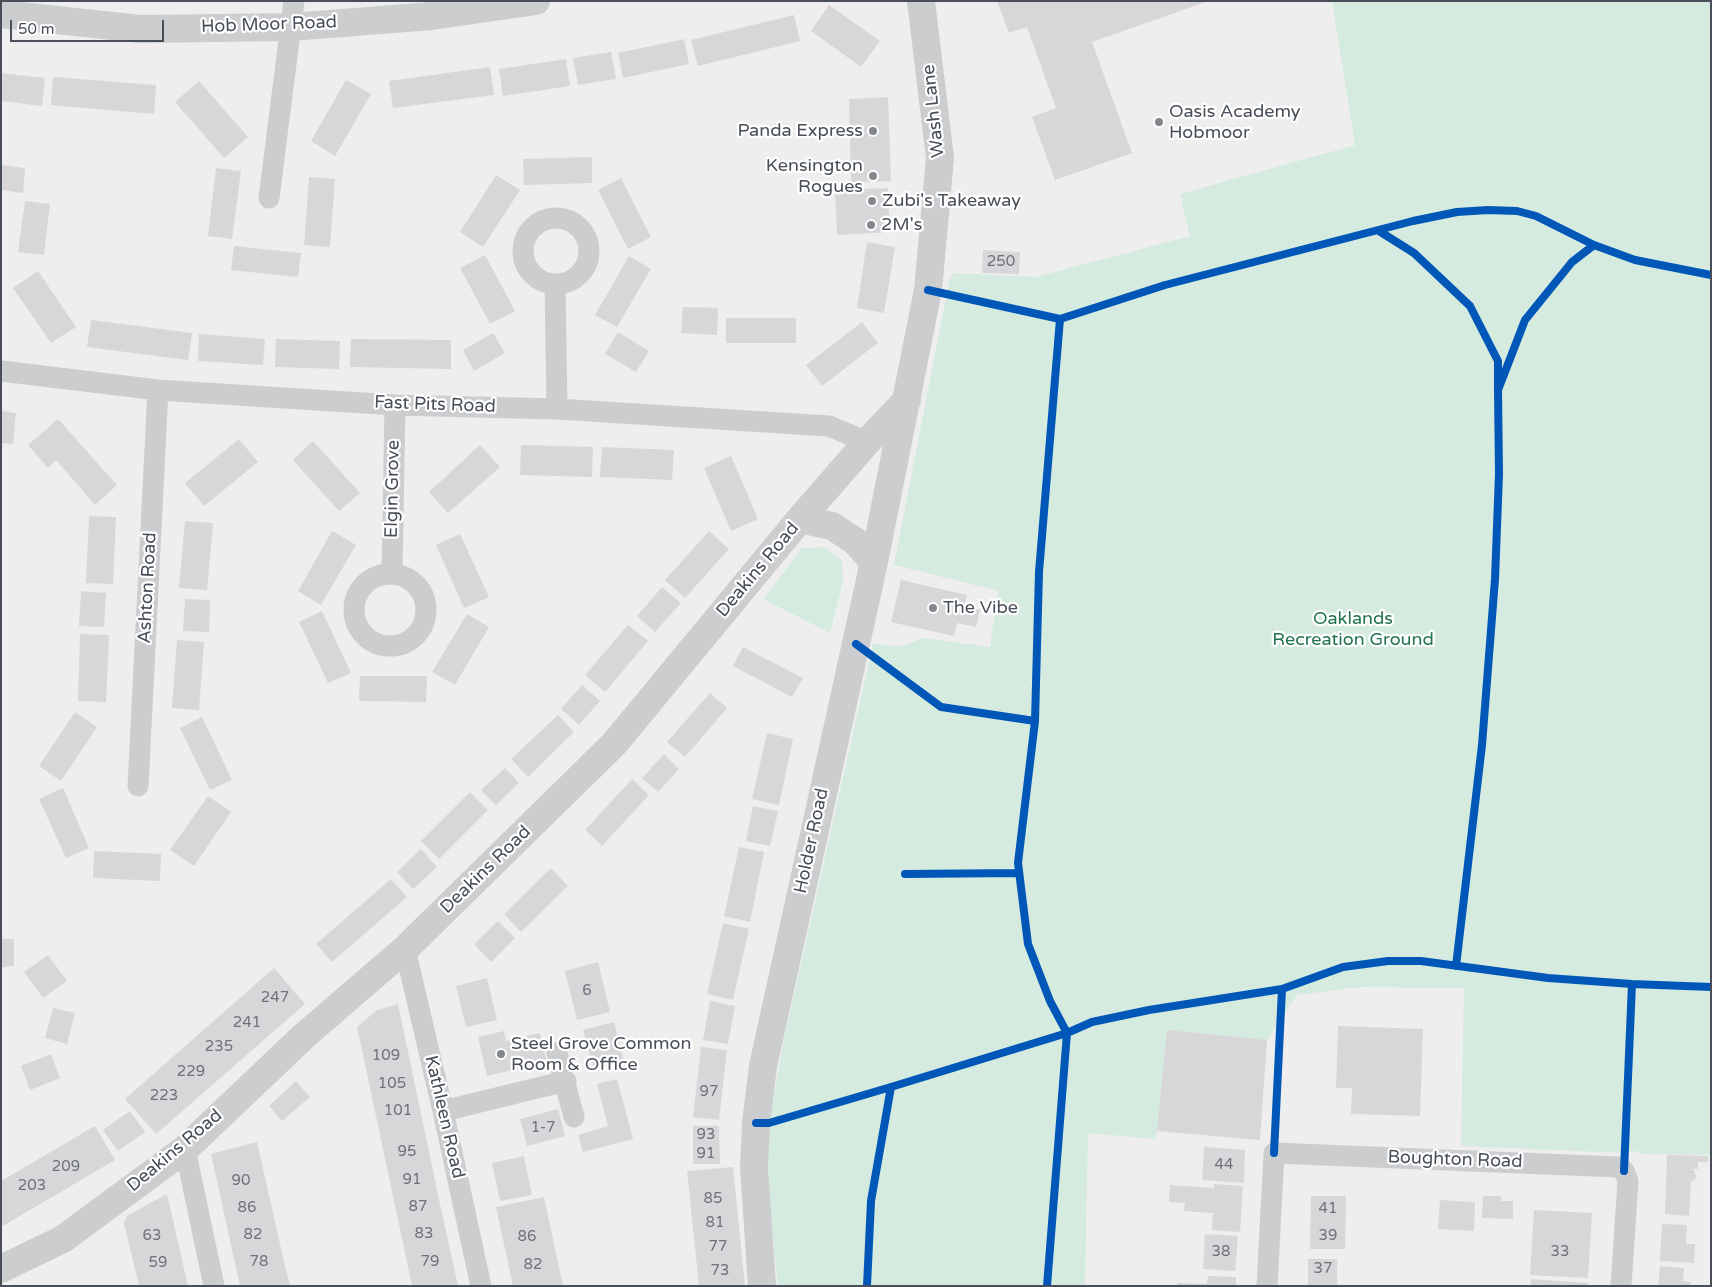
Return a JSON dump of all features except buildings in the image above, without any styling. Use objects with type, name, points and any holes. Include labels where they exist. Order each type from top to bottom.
[{"type":"street","name":"Hob Moor Road","points":[[1,14],[140,29],[292,14],[432,16],[536,1]]},
{"type":"street","name":"Wash Lane","points":[[907,400],[928,290],[940,158],[921,1]]},
{"type":"street","points":[[269,198],[292,14]]},
{"type":"street","points":[[555,284],[557,409]]},
{"type":"street","name":"Fast Pits Road","points":[[1,371],[158,390],[395,405],[557,409],[829,426],[867,442]]},
{"type":"street","name":"Ashton Road","points":[[138,786],[158,390]]},
{"type":"street","name":"Deakins Road","points":[[1,1269],[63,1239],[185,1148],[305,1035],[405,949],[614,744],[800,519],[867,442],[907,400]]},
{"type":"street","name":"Holder Road","points":[[762,1286],[754,1167],[756,1123],[763,1066],[874,562],[907,400]]},
{"type":"street","name":"Elgin Grove","points":[[392,573],[395,405]]},
{"type":"street","points":[[800,519],[832,526],[855,541],[874,562]]},
{"type":"street","name":"Kathleen Road","points":[[405,949],[481,1286]]},
{"type":"street","points":[[557,1053],[566,1081],[574,1117]]},
{"type":"street","points":[[443,1111],[566,1081]]},
{"type":"street","points":[[185,1148],[214,1286]]},
{"type":"street","name":"Boughton Road","points":[[1267,1286],[1274,1153],[1618,1167],[1624,1171],[1628,1181],[1620,1286]]},
{"type":"green space","name":"Oaklands Recreation Ground","points":[[1332,1],[1711,1],[1711,1155],[1461,1146],[1464,988],[1360,987],[1297,995],[1267,1040],[1167,1030],[1155,1139],[1088,1133],[1085,1286],[778,1286],[770,1211],[769,1123],[784,1039],[873,644],[902,646],[924,638],[990,647],[998,591],[894,565],[949,282],[953,273],[1036,277],[1190,236],[1180,194],[1355,145]]},
{"type":"green space","points":[[824,547],[842,560],[843,581],[830,633],[763,599],[802,548]]},
{"type":"cycle path","points":[[928,290],[1060,319],[1165,285],[1413,221],[1457,212],[1488,210],[1517,211],[1536,216],[1594,245],[1635,260],[1711,275]]},
{"type":"cycle path","points":[[1379,231],[1414,253],[1470,306],[1498,361],[1498,390],[1525,320],[1572,262],[1594,245]]},
{"type":"cycle path","points":[[1047,1286],[1067,1033],[1050,1001],[1028,944],[1018,863],[1035,721],[1039,572],[1060,319]]},
{"type":"cycle path","points":[[1456,966],[1482,745],[1495,579],[1499,474],[1498,390]]},
{"type":"cycle path","points":[[856,644],[941,707],[1035,721]]},
{"type":"cycle path","points":[[905,874],[1018,873]]},
{"type":"cycle path","points":[[1282,989],[1343,967],[1388,961],[1421,961],[1548,978],[1711,987]]},
{"type":"cycle path","points":[[1624,1171],[1632,984]]},
{"type":"cycle path","points":[[756,1123],[769,1123],[891,1087],[1067,1033],[1092,1022],[1149,1010],[1282,989],[1274,1153]]},
{"type":"cycle path","points":[[867,1286],[871,1201],[891,1087]]},
{"type":"place","name":"Oasis Academy Hobmoor","points":[[1159,122]]},
{"type":"place","name":"Panda Express","points":[[873,131]]},
{"type":"place","name":"Kensington Rogues","points":[[873,176]]},
{"type":"place","name":"Zubi's Takeaway","points":[[872,201]]},
{"type":"place","name":"2M's","points":[[871,225]]},
{"type":"place","name":"The Vibe","points":[[933,608]]},
{"type":"place","name":"Steel Grove Common Room & Office","points":[[501,1054]]}]
